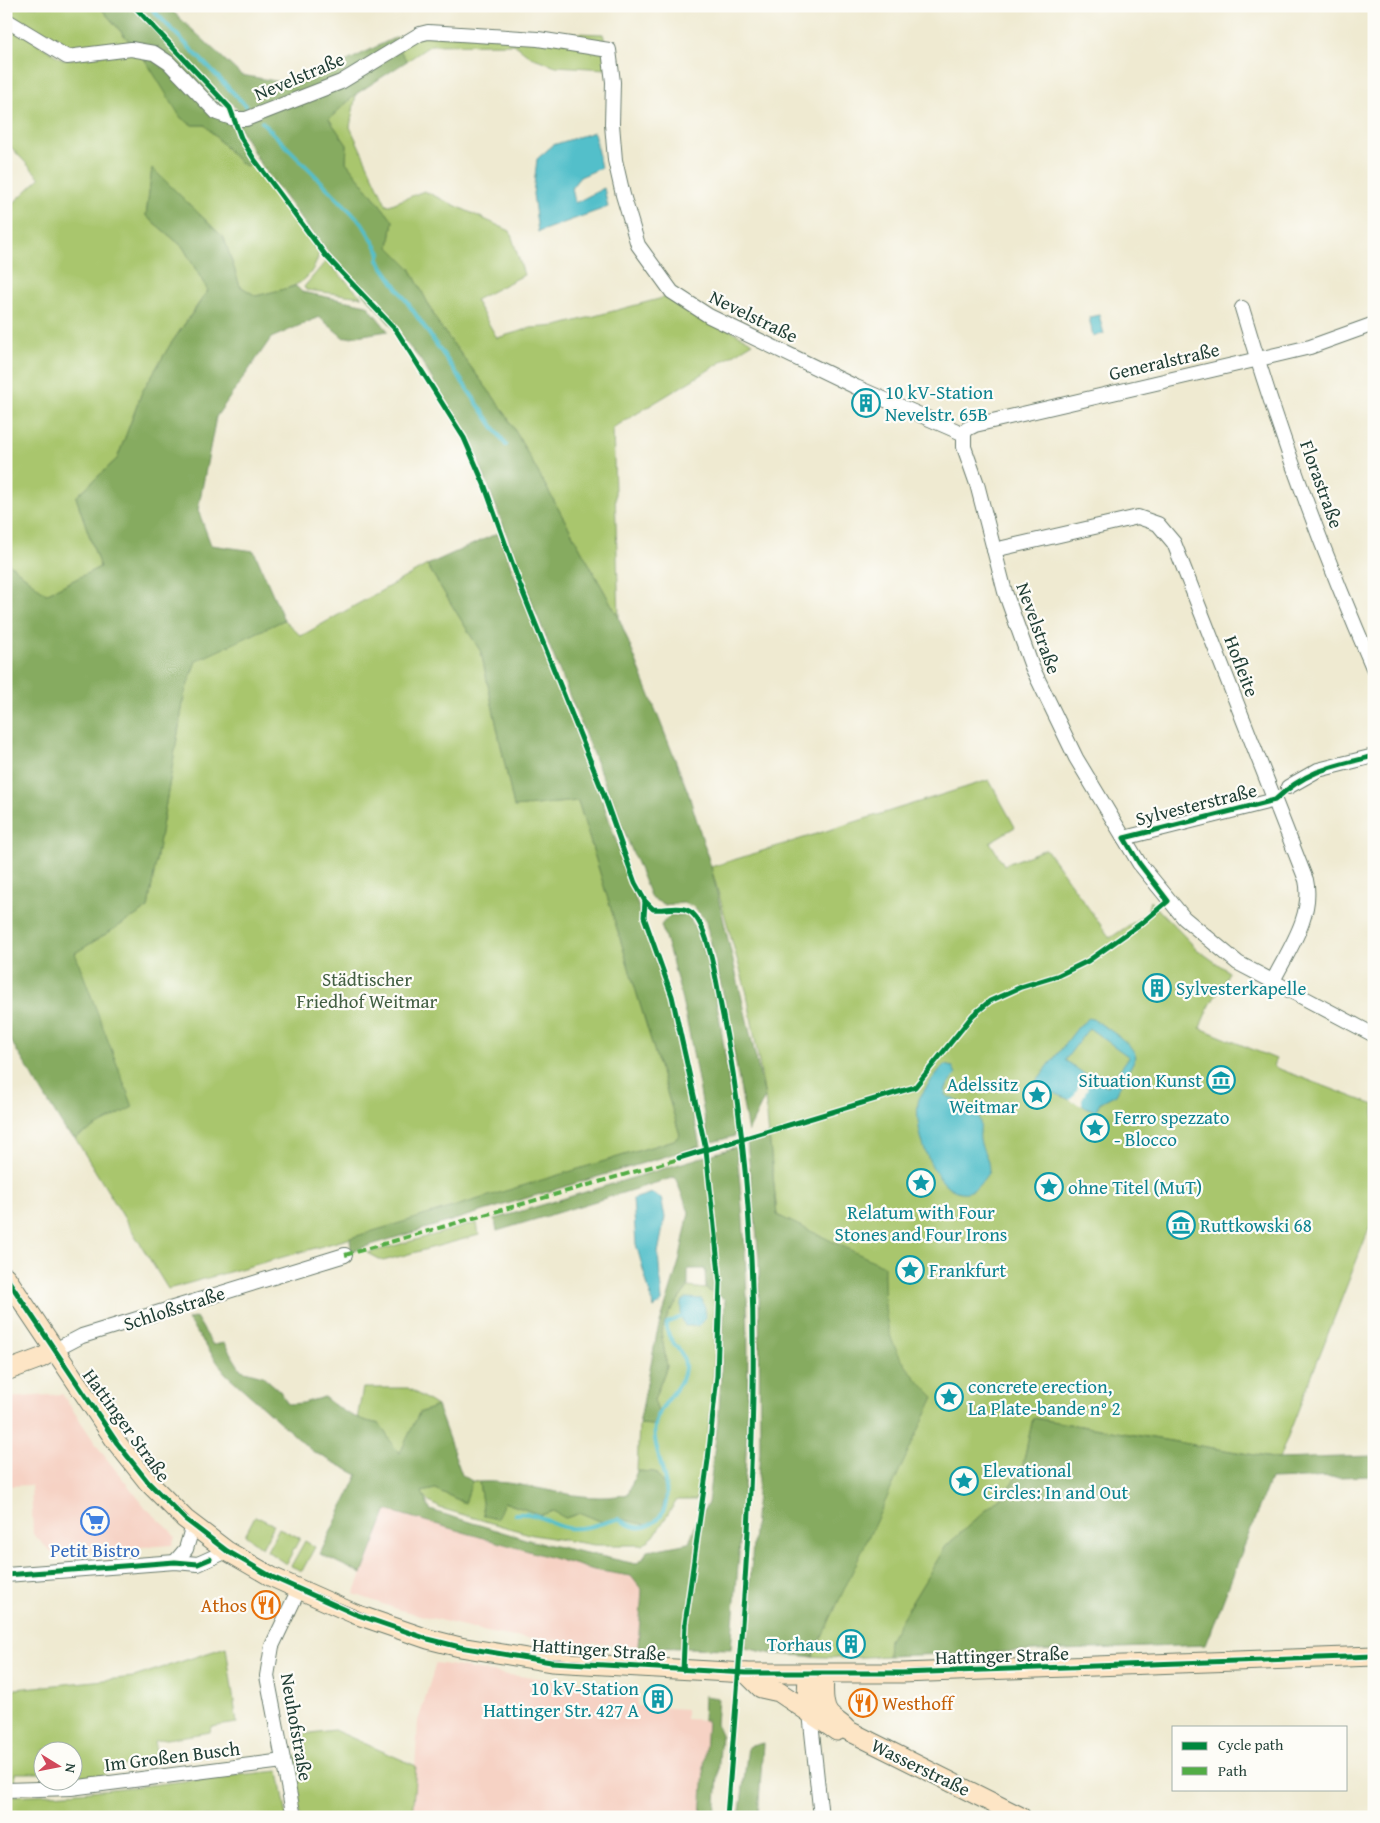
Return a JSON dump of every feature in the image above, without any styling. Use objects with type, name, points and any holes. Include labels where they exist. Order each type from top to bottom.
[{"type":"main road","name":"Hattinger Straße","points":[[6,1277],[131,1462],[164,1499],[193,1525],[227,1551],[264,1573],[402,1631],[460,1647],[551,1662],[746,1673],[816,1674],[1041,1669],[1374,1656]]},
{"type":"main road","name":"Schloßstraße","points":[[6,1371],[41,1358],[55,1350]]},
{"type":"main road","name":"Wasserstraße","points":[[746,1673],[762,1688],[779,1692],[838,1731],[847,1730]]},
{"type":"main road","name":"Wasserstraße","points":[[816,1674],[828,1713],[841,1722],[847,1730],[1021,1817]]},
{"type":"main road","points":[[810,1713],[807,1697],[816,1674]]},
{"type":"street","name":"Nevelstraße","points":[[6,20],[63,56],[71,57],[131,49],[154,53],[169,63],[217,113],[238,120],[246,119],[341,82],[410,38],[428,32],[538,39],[609,50],[613,82],[612,124],[615,160],[623,195],[638,245],[672,292],[718,320],[856,387],[964,434],[964,447],[977,484],[1014,619],[1032,667],[1073,752],[1124,838],[1153,882],[1184,918],[1238,963],[1272,983],[1374,1035]]},
{"type":"street","name":"Florastraße","points":[[1242,308],[1322,542],[1374,670]]},
{"type":"street","name":"Generalstraße","points":[[964,434],[975,425],[1310,347],[1374,324]]},
{"type":"street","name":"Hofleite","points":[[994,550],[1129,518],[1145,518],[1161,526],[1174,543],[1306,880],[1309,892],[1304,917],[1272,983]]},
{"type":"street","points":[[1288,788],[1318,770],[1374,756]]},
{"type":"street","name":"Sylvesterstraße","points":[[1124,838],[1274,800]]},
{"type":"street","name":"Schloßstraße","points":[[55,1350],[75,1339],[346,1256]]},
{"type":"street","points":[[175,1562],[186,1549],[193,1525]]},
{"type":"street","points":[[6,1575],[175,1562],[198,1564],[227,1551]]},
{"type":"street","name":"Neuhofstraße","points":[[294,1817],[288,1776],[283,1761],[268,1676],[268,1661],[272,1646],[299,1589]]},
{"type":"street","points":[[810,1713],[812,1747],[816,1755],[822,1817]]},
{"type":"street","name":"Im Großen Busch","points":[[6,1790],[71,1788],[283,1761]]},
{"type":"shaded area","points":[[62,1394],[102,1453],[146,1508],[175,1537],[172,1545],[52,1553],[33,1534],[31,1485],[6,1486],[6,1398]]},
{"type":"shaded area","points":[[387,1510],[594,1570],[631,1576],[642,1590],[638,1647],[515,1637],[491,1633],[400,1610],[354,1594]]},
{"type":"shaded area","points":[[436,1663],[509,1675],[638,1689],[637,1706],[686,1709],[686,1719],[707,1720],[701,1817],[412,1817],[418,1721]]},
{"type":"green space","points":[[6,6],[99,6],[133,46],[62,53],[6,17]]},
{"type":"green space","points":[[99,6],[167,6],[241,75],[287,83],[335,67],[392,39],[407,61],[356,94],[329,119],[347,145],[346,162],[393,221],[389,247],[410,268],[439,325],[504,411],[619,618],[688,792],[711,867],[765,1097],[748,1132],[725,1001],[705,919],[692,906],[683,903],[665,905],[651,898],[535,610],[474,448],[420,359],[315,237],[261,165],[238,125],[240,112],[229,101],[216,115],[230,124],[253,161],[246,166],[239,162],[205,125],[192,125],[181,118],[144,58]]},
{"type":"green space","points":[[6,23],[63,60],[138,51],[192,125],[205,125],[239,162],[246,166],[253,161],[319,253],[315,265],[304,280],[287,288],[256,296],[240,286],[224,238],[152,169],[146,216],[183,247],[208,290],[170,345],[142,392],[117,459],[76,497],[100,567],[46,594],[6,561],[6,210],[40,178],[6,142]]},
{"type":"green space","points":[[425,28],[603,34],[608,51],[606,69],[556,66],[531,57],[514,44],[431,45],[407,61],[392,39]]},
{"type":"green space","points":[[356,94],[350,127],[387,206],[424,191],[510,231],[524,275],[475,300],[497,338],[531,328],[557,326],[670,296],[753,343],[613,428],[619,618],[504,411],[439,325],[410,268],[389,247],[393,221],[346,162],[347,145],[329,119]]},
{"type":"green space","points":[[152,168],[224,238],[240,286],[256,296],[296,286],[302,292],[367,305],[388,331],[344,338],[319,317],[271,338],[216,417],[198,510],[211,545],[254,551],[284,620],[196,661],[185,692],[148,908],[75,953],[133,1107],[75,1138],[66,1131],[6,1033],[6,561],[46,594],[100,567],[76,497],[117,459],[142,392],[170,345],[208,291],[183,247],[146,216]]},
{"type":"green space","points":[[326,261],[362,297],[306,290],[304,287]]},
{"type":"green space","points":[[498,533],[599,790],[668,995],[700,1146],[351,1251],[350,1238],[674,1140],[680,1135],[578,801],[514,807],[481,652],[427,565]]},
{"type":"green space","name":"Städtischer Friedhof Weitmar","points":[[427,565],[481,652],[514,807],[578,801],[680,1135],[674,1140],[398,1225],[168,1289],[75,1138],[66,1131],[75,953],[148,908],[185,692],[196,660],[284,620],[301,636]]},
{"type":"green space","points":[[989,780],[1015,827],[990,842],[1004,865],[1046,849],[1110,938],[1147,913],[1150,901],[1198,950],[1229,972],[1209,1007],[1200,1028],[1276,1059],[1274,1067],[1374,1105],[1374,1216],[1279,1459],[1033,1418],[1022,1469],[1003,1495],[946,1546],[889,1640],[888,1656],[841,1658],[773,1654],[777,1215],[765,1097],[747,994],[711,867]]},
{"type":"green space","points":[[670,915],[687,915],[697,932],[706,956],[720,1020],[735,1136],[709,1143],[683,1006],[661,925]]},
{"type":"green space","points":[[769,1135],[777,1215],[884,1266],[885,1307],[891,1339],[906,1366],[934,1397],[813,1656],[773,1654],[745,1648],[760,1453],[759,1258],[747,1141]]},
{"type":"green space","points":[[736,1147],[745,1261],[748,1376],[745,1477],[731,1649],[638,1647],[642,1590],[631,1576],[594,1570],[387,1510],[362,1574],[320,1554],[358,1475],[312,1451],[225,1373],[188,1320],[196,1317],[213,1345],[224,1343],[241,1370],[263,1376],[280,1391],[288,1404],[303,1403],[324,1397],[350,1415],[380,1424],[394,1447],[400,1453],[419,1413],[437,1406],[462,1475],[472,1481],[465,1503],[435,1489],[422,1492],[430,1510],[532,1541],[636,1564],[643,1559],[647,1551],[689,1543],[696,1523],[708,1503],[719,1412],[725,1299],[706,1289],[705,1269],[688,1269],[688,1287],[669,1313],[661,1332],[667,1366],[654,1400],[658,1412],[653,1425],[639,1424],[657,1333],[679,1262],[689,1212],[675,1177],[497,1231],[495,1219]]},
{"type":"green space","points":[[477,1223],[479,1235],[383,1261],[368,1253]]},
{"type":"green space","points":[[688,1287],[706,1289],[714,1293],[714,1372],[706,1449],[696,1500],[677,1500],[654,1536],[643,1545],[594,1545],[533,1535],[440,1508],[427,1500],[421,1492],[435,1489],[465,1503],[472,1481],[479,1482],[484,1515],[497,1519],[503,1502],[541,1515],[553,1511],[566,1518],[581,1513],[605,1523],[621,1519],[647,1525],[660,1517],[667,1489],[655,1472],[637,1471],[639,1424],[653,1425],[658,1412],[654,1400],[667,1366],[661,1332],[669,1313]]},
{"type":"green space","points":[[363,1388],[408,1388],[437,1406],[419,1413],[401,1453],[394,1447],[380,1424],[357,1419]]},
{"type":"green space","points":[[1033,1418],[1278,1459],[1372,1456],[1372,1476],[1270,1479],[1206,1645],[888,1656],[889,1640],[946,1546],[1003,1495],[1022,1469]]},
{"type":"green space","points":[[637,1471],[655,1472],[667,1489],[660,1517],[647,1525],[621,1519],[605,1523],[581,1513],[565,1518],[553,1511],[541,1515],[504,1502],[497,1519],[484,1516],[479,1482],[516,1484],[572,1495],[609,1497],[628,1494]]},
{"type":"green space","points":[[255,1516],[274,1525],[262,1548],[245,1535]]},
{"type":"green space","points":[[279,1528],[300,1538],[286,1564],[267,1551]]},
{"type":"green space","points":[[305,1541],[315,1547],[302,1571],[291,1566]]},
{"type":"green space","points":[[226,1647],[237,1723],[211,1727],[210,1732],[154,1741],[158,1763],[105,1767],[105,1778],[82,1780],[82,1740],[32,1740],[32,1773],[15,1773],[15,1783],[6,1783],[6,1690],[134,1677]]},
{"type":"green space","points":[[704,1696],[718,1698],[716,1724],[721,1734],[715,1817],[701,1817],[707,1720],[703,1720]]},
{"type":"green space","points":[[334,1730],[416,1766],[412,1817],[300,1817],[290,1757],[300,1756],[296,1735]]},
{"type":"green space","points":[[763,1743],[758,1817],[737,1817],[740,1811],[748,1747]]},
{"type":"green space","points":[[279,1771],[287,1817],[6,1817],[6,1796],[109,1789]]},
{"type":"water","points":[[594,132],[601,168],[580,177],[572,187],[575,203],[604,188],[608,207],[538,232],[533,194],[537,159],[553,145]]},
{"type":"water","points":[[1099,315],[1104,334],[1093,336],[1089,317]]},
{"type":"water","points":[[1089,1018],[1095,1020],[1130,1046],[1136,1057],[1116,1094],[1101,1102],[1095,1111],[1034,1084],[1079,1026]],"holes":[[[1089,1028],[1129,1057],[1108,1086],[1083,1073],[1065,1060]]]},
{"type":"water","points":[[944,1065],[953,1067],[956,1074],[946,1088],[945,1095],[974,1109],[980,1122],[980,1140],[988,1162],[989,1172],[979,1185],[971,1191],[958,1192],[947,1185],[937,1174],[928,1159],[922,1142],[917,1111],[919,1099]]},
{"type":"water","points":[[652,1193],[661,1198],[665,1217],[658,1253],[662,1302],[654,1308],[636,1244],[633,1199]]},
{"type":"water","points":[[686,1298],[702,1299],[705,1308],[705,1319],[699,1326],[685,1326],[681,1317],[681,1302]]},
{"type":"pier","points":[[1080,1083],[1088,1087],[1082,1100],[1082,1106],[1069,1100],[1073,1098]]},
{"type":"waterway","points":[[149,6],[246,106]]},
{"type":"waterway","points":[[262,122],[362,223],[380,253],[378,260],[506,445]]},
{"type":"waterway","points":[[515,1514],[538,1516],[568,1528],[593,1526],[618,1519],[631,1526],[640,1528],[649,1526],[662,1513],[666,1502],[666,1489],[657,1450],[655,1425],[661,1410],[684,1375],[685,1367],[682,1355],[667,1329],[667,1323],[681,1317]]},
{"type":"tram line","points":[[6,1271],[127,1453],[150,1480],[198,1526],[217,1542],[274,1575],[396,1627],[457,1644],[529,1657],[697,1668],[834,1672],[1374,1654]]},
{"type":"marked path","points":[[345,1255],[682,1158]]},
{"type":"cycle path","points":[[134,6],[230,108],[241,138],[254,159],[326,256],[396,330],[464,438],[484,484],[520,585],[602,790],[635,883],[645,901],[653,909],[680,908],[690,911],[700,923],[709,947],[739,1111],[749,1212],[753,1312],[753,1413],[749,1514],[727,1817]]},
{"type":"cycle path","points":[[679,1158],[915,1087],[973,1015],[990,1001],[1021,987],[1057,976],[1088,961],[1143,922],[1168,901],[1139,863],[1124,838],[1275,800],[1298,782],[1321,770],[1374,756]]},
{"type":"cycle path","points":[[645,901],[644,917],[672,996],[706,1150],[720,1283],[717,1376],[708,1460],[685,1624],[683,1670]]},
{"type":"cycle path","points":[[6,1277],[117,1443],[148,1482],[185,1519],[227,1551],[272,1577],[355,1614],[428,1639],[460,1647],[551,1662],[746,1673],[902,1673],[1374,1656]]},
{"type":"cycle path","points":[[6,1575],[175,1562],[198,1564],[210,1559]]},
{"type":"place","name":"10 kV-Station Nevelstr. 65B","points":[[866,403]]},
{"type":"place","name":"Sylvesterkapelle","points":[[1157,988]]},
{"type":"place","name":"Situation Kunst","points":[[1221,1080]]},
{"type":"place","name":"Adelssitz Weitmar","points":[[1037,1095]]},
{"type":"place","name":"Ferro spezzato - Blocco","points":[[1095,1128]]},
{"type":"place","name":"Relatum with Four Stones and Four Irons","points":[[921,1183]]},
{"type":"place","name":"ohne Titel (MuT)","points":[[1049,1187]]},
{"type":"place","name":"Ruttkowski 68","points":[[1181,1225]]},
{"type":"place","name":"Frankfurt","points":[[910,1270]]},
{"type":"place","name":"concrete erection, La Plate-bande n° 2","points":[[949,1397]]},
{"type":"place","name":"Elevational Circles: In and Out","points":[[964,1481]]},
{"type":"place","name":"Petit Bistro","points":[[95,1521]]},
{"type":"place","name":"Athos","points":[[266,1605]]},
{"type":"place","name":"Torhaus","points":[[851,1644]]},
{"type":"place","name":"10 kV-Station Hattinger Str. 427 A","points":[[658,1699]]},
{"type":"place","name":"Westhoff","points":[[863,1703]]}]
